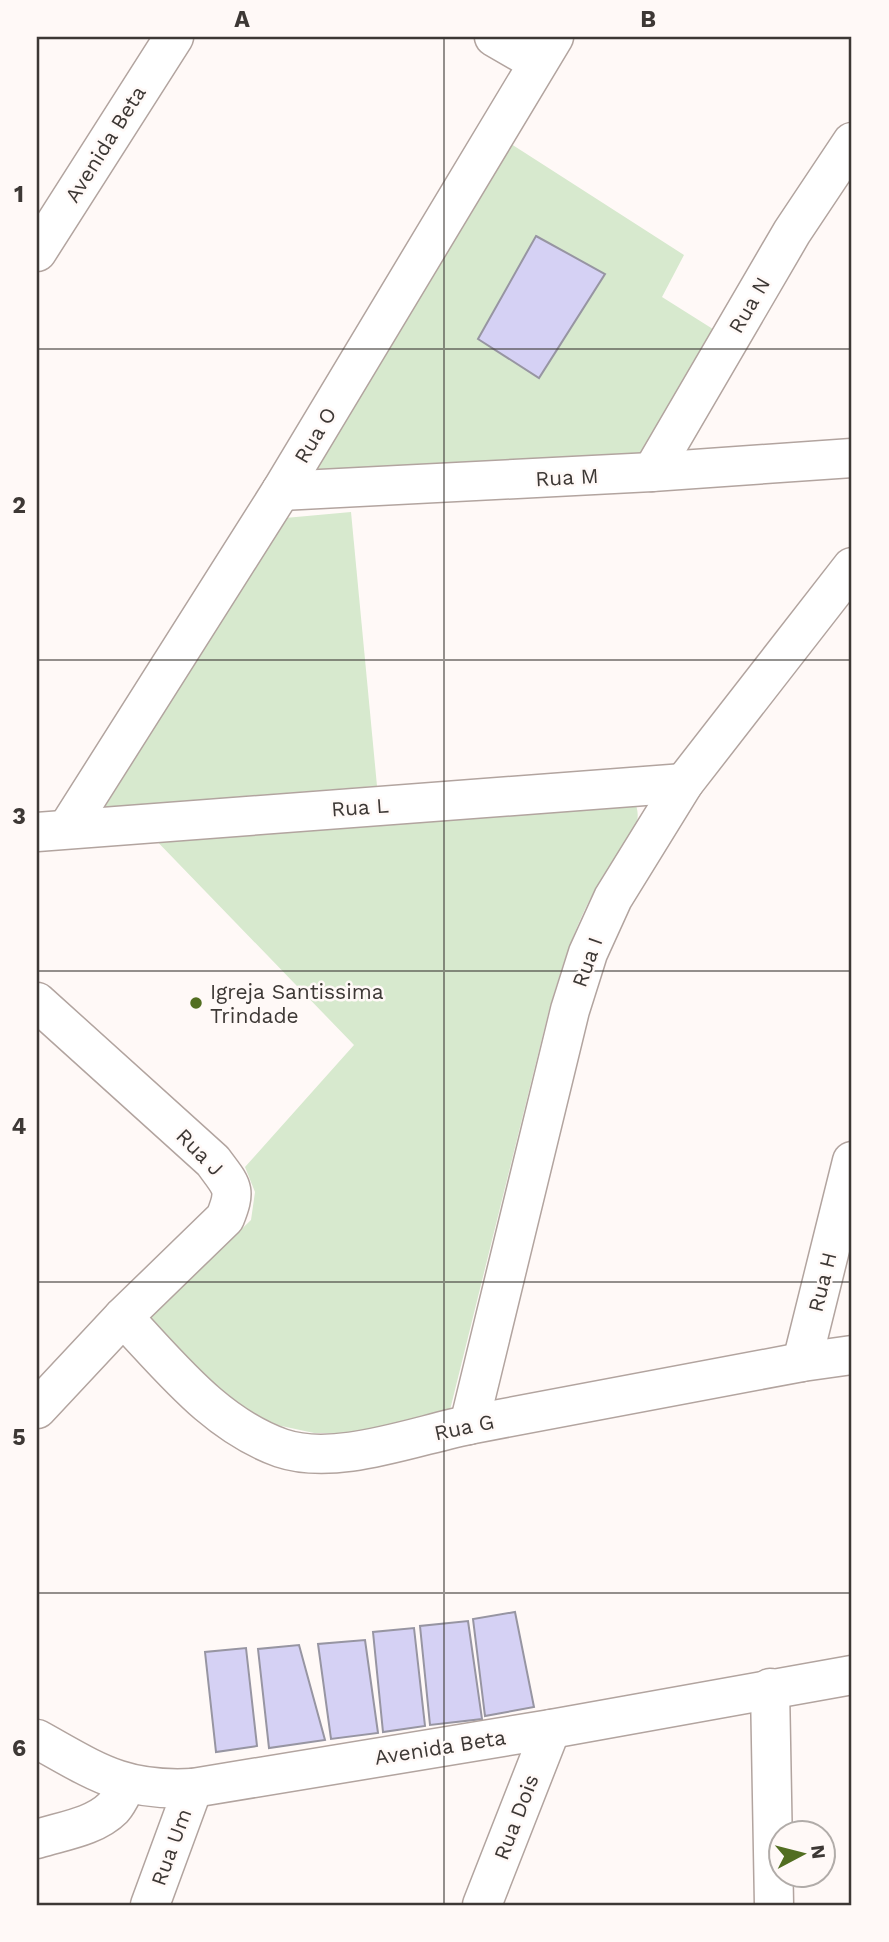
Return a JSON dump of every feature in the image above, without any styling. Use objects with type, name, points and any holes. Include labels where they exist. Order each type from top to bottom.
[{"type":"street","name":"Avenida Beta","points":[[37,252],[174,37]]},
{"type":"street","points":[[494,37],[545,50]]},
{"type":"street","name":"Rua O","points":[[52,830],[281,491],[545,50]]},
{"type":"street","name":"Rua N","points":[[652,472],[792,232],[852,142]]},
{"type":"street","name":"Rua M","points":[[281,491],[652,472],[852,458]]},
{"type":"street","name":"Rua I","points":[[469,1425],[570,1010],[588,953],[613,898],[684,783],[852,567]]},
{"type":"street","name":"Rua L","points":[[52,830],[684,783]]},
{"type":"street","name":"Rua J","points":[[37,1002],[213,1161],[228,1181],[233,1197],[225,1219],[123,1317],[37,1409]]},
{"type":"street","name":"Rua H","points":[[802,1362],[852,1161]]},
{"type":"street","name":"Rua G","points":[[123,1317],[213,1411],[253,1436],[282,1448],[313,1455],[372,1448],[469,1425],[802,1362],[852,1355]]},
{"type":"street","name":"Avenida Beta","points":[[37,1739],[106,1777],[127,1784],[167,1790],[551,1729],[852,1675]]},
{"type":"street","points":[[770,1688],[774,1905]]},
{"type":"street","name":"Rua Dois","points":[[481,1905],[551,1729]]},
{"type":"street","points":[[37,1839],[87,1824],[102,1816],[114,1806],[127,1784]]},
{"type":"street","name":"Rua Um","points":[[150,1905],[192,1788]]},
{"type":"green space","points":[[508,142],[684,255],[662,297],[716,331],[641,455],[308,475]]},
{"type":"green space","points":[[351,512],[377,786],[105,807],[285,518]]},
{"type":"green space","points":[[636,805],[638,814],[634,830],[589,901],[566,956],[548,1014],[450,1410],[360,1433],[314,1433],[272,1424],[229,1401],[148,1319],[251,1220],[255,1192],[245,1167],[354,1045],[148,832]]},
{"type":"building","points":[[536,236],[605,274],[539,378],[478,339]]},
{"type":"building","points":[[515,1612],[534,1707],[485,1716],[473,1619]]},
{"type":"building","points":[[468,1621],[482,1719],[430,1725],[420,1626]]},
{"type":"building","points":[[414,1628],[425,1726],[383,1732],[373,1632]]},
{"type":"building","points":[[365,1640],[378,1733],[331,1739],[318,1644]]},
{"type":"building","points":[[299,1645],[325,1740],[269,1748],[258,1649]]},
{"type":"building","points":[[246,1648],[257,1746],[216,1752],[205,1652]]},
{"type":"place","name":"Igreja Santissima Trindade","points":[[196,1003]]}]
